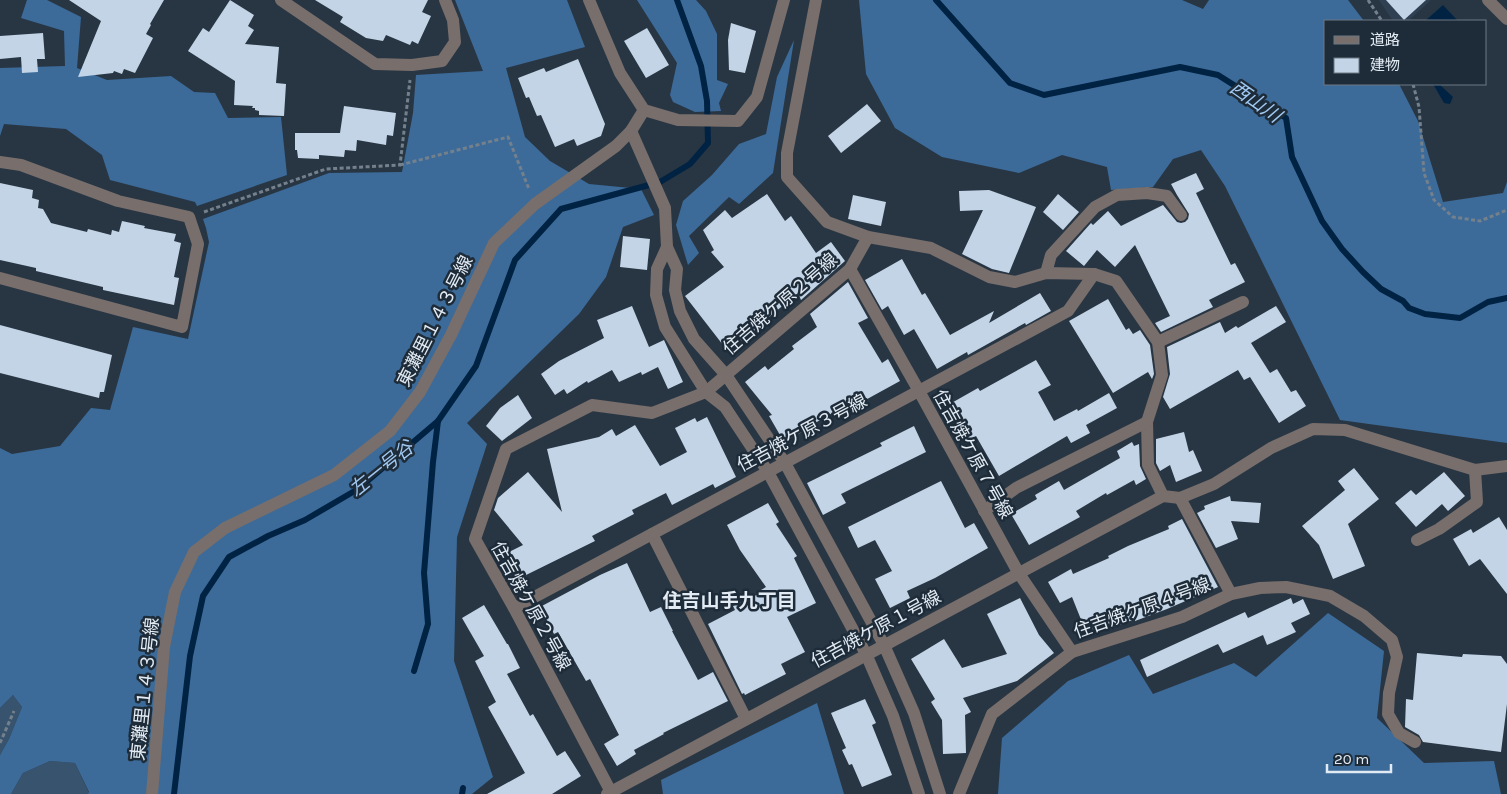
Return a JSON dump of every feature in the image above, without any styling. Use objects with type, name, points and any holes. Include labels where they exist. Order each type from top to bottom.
[{"type":"street","points":[[281,0],[375,64],[412,65],[442,61],[455,42],[453,20],[445,0]]},
{"type":"street","points":[[589,0],[620,73],[644,110],[678,120],[738,121],[757,97],[784,0]]},
{"type":"street","points":[[816,0],[787,153],[788,177],[827,222],[868,237],[931,248],[989,277],[1015,282],[1046,272],[1094,274],[1116,281],[1158,342],[1162,375],[1147,422],[1148,465],[1162,496],[1180,498],[1214,484],[1271,448],[1313,429],[1346,430],[1474,470],[1507,466]]},
{"type":"street","points":[[1488,0],[1507,19]]},
{"type":"street","name":"東灘里１４３号線","points":[[152,794],[164,647],[175,592],[194,552],[225,528],[334,476],[390,431],[420,392],[429,376],[451,335],[494,243],[535,204],[616,146],[631,131],[644,110]]},
{"type":"street","points":[[631,131],[665,208],[667,247],[677,270],[675,290],[680,311],[694,339],[726,376],[785,463],[884,645],[914,713],[940,794]]},
{"type":"street","points":[[0,162],[21,165],[118,201],[190,217],[198,244],[182,327],[0,278]]},
{"type":"street","points":[[1046,272],[1051,255],[1076,227],[1095,207],[1117,195],[1147,193],[1167,196],[1182,215]]},
{"type":"street","name":"住吉焼ケ原２号線","points":[[609,793],[514,608],[475,540],[506,449],[592,405],[652,413],[706,392],[850,269],[868,237]]},
{"type":"street","points":[[667,247],[657,268],[656,295],[665,327],[706,392],[725,407],[768,472],[866,654],[893,716],[919,794]]},
{"type":"street","name":"住吉焼ケ原７号線","points":[[850,269],[1018,572],[1072,652]]},
{"type":"street","name":"住吉焼ケ原３号線","points":[[514,608],[1068,311],[1094,274]]},
{"type":"street","points":[[1158,342],[1243,302]]},
{"type":"street","points":[[984,510],[1016,488],[1147,422]]},
{"type":"street","points":[[1416,540],[1439,530],[1476,502],[1474,470]]},
{"type":"street","name":"住吉焼ケ原１号線","points":[[609,793],[1162,496]]},
{"type":"street","points":[[1180,498],[1231,594]]},
{"type":"street","points":[[652,534],[746,719]]},
{"type":"street","name":"住吉焼ケ原４号線","points":[[959,794],[992,714],[1072,652],[1182,617],[1231,594],[1260,588],[1286,587],[1330,596],[1364,616],[1392,640],[1397,657],[1389,693],[1388,714],[1399,733],[1415,742]]},
{"type":"path","points":[[1368,0],[1381,20]]},
{"type":"path","points":[[400,165],[412,65]]},
{"type":"path","points":[[1412,85],[1420,107],[1424,173],[1434,200],[1452,217],[1480,221],[1507,210]]},
{"type":"path","points":[[190,217],[326,169],[400,165],[508,137],[535,204]]},
{"type":"path","points":[[0,743],[14,711]]},
{"type":"shaded area","points":[[27,0],[47,0],[81,17],[77,68],[107,80],[171,76],[194,92],[215,93],[228,118],[281,117],[287,175],[197,206],[195,202],[110,180],[102,155],[66,129],[4,124],[0,136],[0,68],[65,66],[64,31],[21,18]]},
{"type":"shaded area","points":[[455,0],[567,0],[585,47],[506,68],[525,137],[550,161],[589,184],[641,189],[654,215],[623,227],[606,277],[579,314],[467,423],[487,444],[457,537],[454,661],[493,777],[472,794],[88,794],[89,792],[75,763],[50,761],[23,773],[11,794],[0,794],[0,755],[9,739],[22,707],[13,695],[0,708],[0,448],[12,454],[60,446],[91,408],[110,410],[133,327],[188,339],[209,242],[203,219],[329,173],[402,172],[413,113],[416,75],[483,71]]},
{"type":"shaded area","points":[[637,0],[696,0],[706,11],[717,34],[717,80],[728,84],[719,103],[721,111],[695,112],[673,102],[670,95],[677,63]]},
{"type":"shaded area","points":[[859,0],[1182,0],[1203,9],[1209,0],[1348,0],[1363,20],[1324,20],[1324,85],[1400,85],[1418,121],[1443,202],[1503,193],[1507,182],[1507,443],[1340,420],[1225,186],[1201,150],[1173,159],[1153,187],[1111,190],[1107,167],[1062,155],[1019,173],[942,157],[895,128],[866,74]]},
{"type":"shaded area","points":[[1379,0],[1431,0],[1409,20],[1392,20]]},
{"type":"shaded area","points":[[1443,5],[1457,20],[1426,20]]},
{"type":"shaded area","points":[[794,40],[773,173],[739,204],[729,197],[689,236],[699,253],[688,265],[676,225],[683,201],[712,175],[739,144],[766,134],[777,77]]},
{"type":"shaded area","points":[[1434,85],[1440,85],[1453,97],[1450,104],[1444,103]]},
{"type":"shaded area","points":[[1328,613],[1384,651],[1377,718],[1424,763],[1494,761],[1501,794],[998,794],[1002,738],[1068,681],[1129,655],[1153,694],[1234,663],[1256,677]]},
{"type":"shaded area","points":[[13,695],[22,707],[9,739],[0,755],[0,708]]},
{"type":"shaded area","points":[[817,703],[844,794],[663,794],[661,780]]},
{"type":"shaded area","points":[[50,761],[75,763],[89,793],[11,794],[23,773]]},
{"type":"building","points":[[69,0],[164,0],[146,34],[153,38],[135,73],[124,69],[122,74],[114,71],[113,73],[78,77],[101,21]]},
{"type":"building","points":[[230,0],[254,15],[248,26],[254,30],[245,44],[279,47],[276,83],[286,84],[284,116],[259,115],[259,111],[252,108],[253,106],[234,105],[235,81],[188,51],[203,28],[209,32]]},
{"type":"building","points":[[315,0],[428,0],[422,12],[431,16],[418,44],[412,41],[410,45],[386,35],[383,41],[366,38],[340,22],[343,17]]},
{"type":"building","points":[[1386,0],[1426,0],[1404,20]]},
{"type":"building","points":[[731,23],[756,31],[745,73],[729,70],[728,40]]},
{"type":"building","points":[[647,28],[669,65],[646,78],[624,41]]},
{"type":"building","points":[[43,33],[45,59],[37,59],[38,72],[22,73],[21,57],[0,59],[0,36]]},
{"type":"building","points":[[578,59],[605,124],[601,136],[577,146],[574,139],[555,147],[541,115],[537,116],[529,97],[526,98],[518,78],[544,68],[546,72]]},
{"type":"building","points":[[867,104],[881,121],[841,153],[828,136]]},
{"type":"building","points":[[344,106],[396,113],[393,136],[387,135],[386,145],[357,140],[356,151],[345,150],[344,157],[319,155],[319,159],[298,158],[297,150],[295,150],[295,133],[340,133]]},
{"type":"building","points":[[1196,173],[1204,189],[1196,193],[1231,265],[1235,263],[1245,282],[1209,300],[1213,307],[1161,332],[1155,323],[1170,316],[1135,245],[1115,267],[1097,250],[1084,266],[1066,251],[1091,223],[1093,225],[1108,211],[1121,226],[1163,205],[1177,222],[1185,222],[1189,214],[1171,184]]},
{"type":"building","points":[[0,183],[33,190],[32,198],[39,200],[38,208],[43,209],[51,223],[87,232],[88,229],[111,235],[112,230],[119,232],[122,221],[145,226],[144,228],[176,234],[174,241],[181,243],[174,277],[179,278],[174,305],[103,290],[103,287],[36,271],[36,268],[0,260]]},
{"type":"building","points":[[989,190],[1036,207],[1009,273],[992,269],[962,254],[983,210],[960,211],[959,191]]},
{"type":"building","points":[[767,194],[785,221],[791,216],[816,253],[831,242],[845,261],[801,300],[798,293],[763,322],[765,325],[741,341],[737,336],[723,345],[685,296],[724,267],[711,252],[714,250],[703,230],[725,210],[732,218]]},
{"type":"building","points":[[1058,194],[1079,212],[1063,230],[1043,212]]},
{"type":"building","points":[[853,195],[886,202],[881,226],[848,219]]},
{"type":"building","points":[[623,236],[650,239],[647,270],[620,267]]},
{"type":"building","points":[[902,259],[922,295],[925,293],[950,335],[994,311],[989,323],[1040,293],[1051,311],[1026,325],[1025,323],[968,355],[967,352],[937,369],[914,329],[904,335],[888,306],[882,310],[865,280]]},
{"type":"building","points":[[848,282],[868,318],[858,323],[882,363],[888,359],[900,381],[849,409],[846,405],[784,442],[769,416],[772,415],[745,382],[765,366],[768,370],[794,349],[792,346],[817,327],[810,314]]},
{"type":"building","points":[[1108,299],[1126,330],[1129,328],[1133,334],[1140,330],[1150,345],[1154,374],[1152,379],[1148,372],[1113,393],[1069,321]]},
{"type":"building","points":[[632,306],[649,347],[664,340],[683,382],[668,389],[658,367],[642,375],[641,372],[619,382],[612,370],[588,383],[587,381],[567,394],[564,389],[555,395],[541,374],[559,361],[604,338],[597,320]]},
{"type":"building","points":[[1276,306],[1286,322],[1251,343],[1270,373],[1277,369],[1291,392],[1296,390],[1306,406],[1279,423],[1250,377],[1244,380],[1238,370],[1170,409],[1163,397],[1170,374],[1167,347],[1220,322],[1225,333],[1236,326],[1238,328]]},
{"type":"building","points":[[0,325],[112,355],[104,392],[100,392],[99,398],[0,373]]},
{"type":"building","points":[[1036,360],[1051,385],[1038,392],[1054,421],[1077,409],[1078,411],[1109,393],[1117,408],[1086,425],[1090,433],[1071,443],[1067,436],[999,476],[976,436],[969,440],[948,405],[978,388],[980,391]]},
{"type":"building","points":[[518,395],[532,418],[502,441],[486,426],[500,408]]},
{"type":"building","points":[[707,417],[736,477],[715,488],[713,484],[672,505],[666,493],[632,510],[634,514],[592,536],[595,541],[520,578],[507,553],[523,545],[494,510],[498,498],[528,472],[562,512],[547,449],[599,437],[612,429],[616,436],[635,425],[660,466],[687,452],[675,428],[695,418],[697,422]]},
{"type":"building","points":[[914,426],[926,452],[841,494],[846,503],[823,515],[807,483],[882,446],[880,443]]},
{"type":"building","points":[[1184,432],[1189,452],[1193,450],[1202,471],[1176,482],[1170,465],[1160,471],[1156,463],[1156,439]]},
{"type":"building","points":[[1132,442],[1134,446],[1139,444],[1140,466],[1146,479],[1136,485],[1134,480],[1107,495],[1106,493],[1076,511],[1080,517],[1029,545],[1011,514],[1037,499],[1035,495],[1059,481],[1064,490],[1120,458],[1117,451]]},
{"type":"building","points":[[1354,468],[1379,499],[1348,524],[1365,566],[1333,579],[1319,545],[1302,526],[1345,490],[1338,481]]},
{"type":"building","points":[[1444,472],[1465,496],[1448,511],[1442,504],[1416,527],[1395,503],[1411,490],[1416,495]]},
{"type":"building","points":[[941,481],[965,528],[974,523],[988,548],[935,578],[907,591],[910,598],[890,608],[875,579],[892,571],[875,540],[858,548],[848,527]]},
{"type":"building","points":[[1230,496],[1231,501],[1261,503],[1259,523],[1231,521],[1238,539],[1216,548],[1197,513],[1205,509],[1204,506]]},
{"type":"building","points":[[768,503],[779,522],[776,524],[797,556],[794,558],[816,603],[787,617],[805,652],[781,664],[786,674],[745,695],[744,693],[742,694],[708,624],[735,610],[733,606],[763,592],[761,590],[766,587],[740,550],[727,525]]},
{"type":"building","points":[[1499,517],[1507,530],[1507,594],[1480,559],[1469,566],[1453,539],[1471,529],[1473,533]]},
{"type":"building","points":[[1182,519],[1218,587],[1167,609],[1088,637],[1072,597],[1060,603],[1048,582],[1071,569],[1073,574],[1109,558],[1108,556],[1128,546],[1169,529],[1168,526]]},
{"type":"building","points":[[627,563],[650,612],[661,607],[698,680],[713,672],[728,701],[663,733],[634,750],[636,754],[617,766],[604,744],[619,735],[590,679],[586,681],[558,632],[554,634],[540,607]]},
{"type":"building","points":[[1020,598],[1039,635],[1054,653],[1017,681],[963,698],[971,712],[965,715],[966,753],[943,754],[942,720],[931,702],[935,699],[911,659],[944,639],[962,668],[1007,654],[987,614]]},
{"type":"building","points":[[1291,598],[1293,604],[1303,599],[1310,614],[1291,623],[1296,632],[1267,645],[1263,635],[1223,653],[1218,644],[1147,677],[1140,660],[1245,612],[1248,618]]},
{"type":"building","points":[[484,605],[520,668],[507,674],[530,716],[533,714],[557,756],[565,751],[581,776],[552,794],[487,794],[525,773],[488,707],[496,702],[475,661],[484,656],[462,618]]},
{"type":"building","points":[[1417,653],[1462,657],[1463,654],[1501,656],[1507,664],[1507,704],[1501,752],[1423,742],[1419,735],[1405,727],[1406,699],[1413,700]]},
{"type":"building","points":[[865,699],[876,723],[872,725],[892,775],[862,787],[852,764],[849,765],[842,750],[846,748],[831,713]]},
{"type":"waterway","name":"左一号谷","points":[[174,794],[190,656],[203,596],[229,557],[268,536],[305,520],[358,489],[438,421],[476,366],[515,260],[561,209],[660,182],[690,164],[708,143],[707,101],[701,66],[677,0]]},
{"type":"waterway","name":"西山川","points":[[936,0],[1010,83],[1044,95],[1180,67],[1218,75],[1286,118],[1292,157],[1322,221],[1342,249],[1381,289],[1403,301],[1409,308],[1425,314],[1460,318],[1488,302],[1507,298]]},
{"type":"waterway","points":[[414,671],[428,624],[424,573],[438,421]]},
{"type":"waterway","points":[[462,794],[463,788]]},
{"type":"district","name":"住吉山手九丁目","points":[[729,600]]}]
